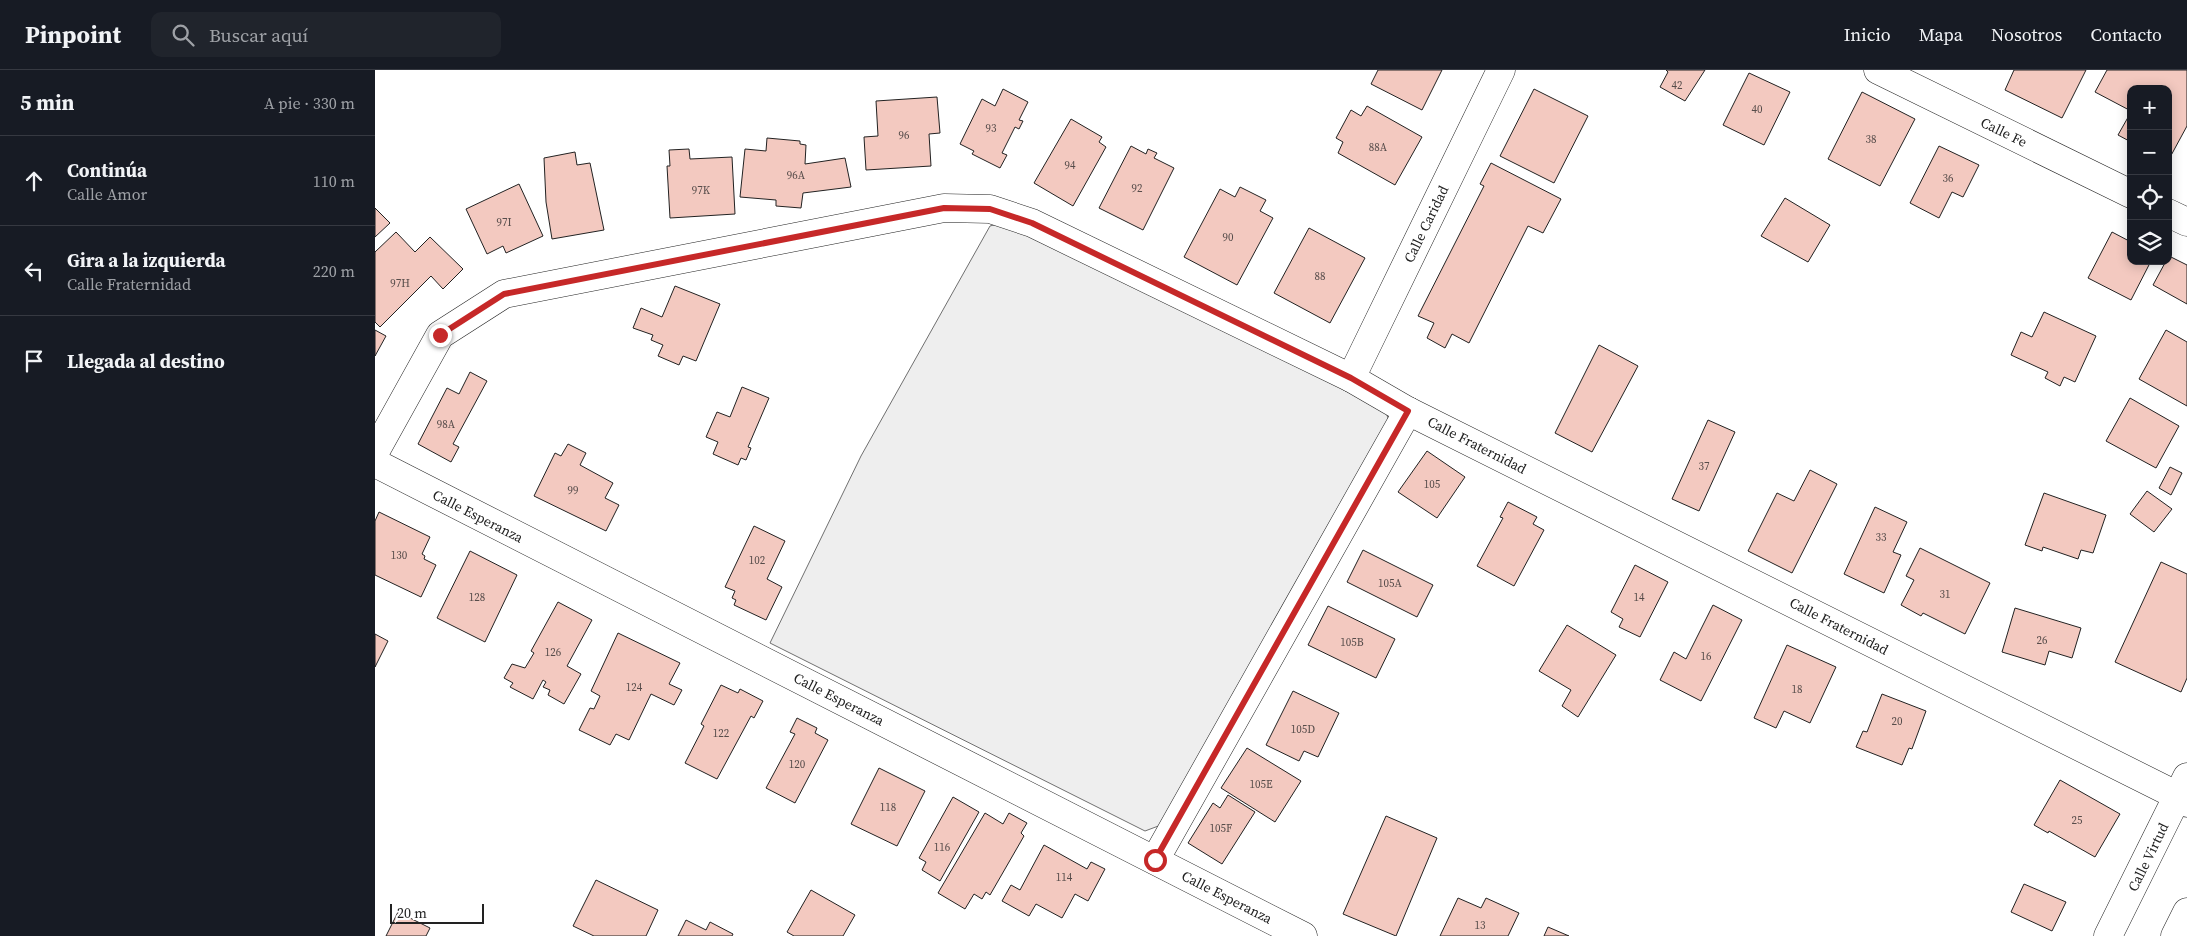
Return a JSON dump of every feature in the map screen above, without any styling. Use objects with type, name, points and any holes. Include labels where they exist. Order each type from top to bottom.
[{"type":"street","name":"Calle Caridad","points":[[1351,378],[1501,70]]},
{"type":"street","name":"Calle Fe","points":[[1878,70],[2127,192]]},
{"type":"street","name":"Calle Fraternidad","points":[[375,452],[440,335],[504,294],[944,208],[990,209],[1032,223],[1351,378],[1408,411],[2184,792]]},
{"type":"street","points":[[2172,215],[2187,222]]},
{"type":"street","points":[[1155,860],[1408,411]]},
{"type":"street","name":"Calle Esperanza","points":[[375,463],[1303,936]]},
{"type":"street","name":"Calle Virtud","points":[[2109,936],[2184,792]]},
{"type":"street","points":[[2175,936],[2187,912]]},
{"type":"shaded area","points":[[1001,223],[1383,405],[1388,418],[1386,428],[1161,825],[1145,831],[770,643],[861,456],[990,226]]},
{"type":"building","points":[[1378,70],[1442,70],[1422,110],[1371,84]]},
{"type":"building","points":[[1666,70],[1705,70],[1685,101],[1660,87],[1668,72]]},
{"type":"building","points":[[2014,70],[2086,70],[2062,118],[2005,90]]},
{"type":"building","points":[[2107,70],[2187,70],[2187,126],[2172,154],[2172,85],[2127,85],[2127,109],[2095,92]]},
{"type":"building","points":[[1749,73],[1790,92],[1764,145],[1723,125]]},
{"type":"building","points":[[1003,89],[1028,102],[1019,120],[1023,121],[1019,129],[1015,127],[1002,153],[1007,155],[1000,168],[972,154],[974,151],[960,144],[982,99],[995,106]]},
{"type":"building","points":[[1534,89],[1588,116],[1554,183],[1500,156]]},
{"type":"building","points":[[1862,92],[1915,119],[1880,186],[1828,159]]},
{"type":"building","points":[[937,97],[940,133],[929,134],[931,166],[866,170],[864,137],[878,136],[876,101]]},
{"type":"building","points":[[1367,106],[1422,137],[1395,185],[1338,153],[1343,142],[1336,138],[1351,110],[1361,116]]},
{"type":"building","points":[[1071,119],[1102,137],[1099,142],[1106,147],[1073,206],[1034,183]]},
{"type":"building","points":[[2127,119],[2127,140],[2118,135]]},
{"type":"building","points":[[767,138],[800,141],[800,144],[806,145],[805,164],[845,158],[851,187],[803,193],[801,208],[776,206],[776,200],[740,197],[745,149],[766,151]]},
{"type":"building","points":[[1131,146],[1146,154],[1148,149],[1157,153],[1154,158],[1174,168],[1143,230],[1099,208]]},
{"type":"building","points":[[1939,146],[1979,165],[1963,197],[1952,192],[1939,218],[1910,203]]},
{"type":"building","points":[[689,149],[690,159],[732,157],[735,214],[670,218],[667,166],[670,166],[669,150]]},
{"type":"building","points":[[575,152],[577,165],[590,163],[604,230],[552,239],[546,202],[544,158]]},
{"type":"building","points":[[1491,163],[1561,199],[1543,233],[1528,226],[1469,343],[1452,334],[1445,348],[1427,338],[1434,323],[1418,316],[1484,186],[1480,184]]},
{"type":"building","points":[[519,184],[543,236],[506,253],[503,246],[487,254],[466,209]]},
{"type":"building","points":[[1240,187],[1266,200],[1260,211],[1273,218],[1237,285],[1184,257],[1220,189],[1235,197]]},
{"type":"building","points":[[1785,198],[1830,225],[1808,262],[1761,236]]},
{"type":"building","points":[[375,208],[390,223],[375,237]]},
{"type":"building","points":[[1309,228],[1365,258],[1330,323],[1274,293]]},
{"type":"building","points":[[396,232],[415,252],[430,237],[463,269],[443,289],[431,276],[380,327],[375,322],[375,252]]},
{"type":"building","points":[[2112,232],[2127,240],[2127,265],[2149,265],[2131,300],[2088,278]]},
{"type":"building","points":[[2172,258],[2187,265],[2187,304],[2153,285],[2164,265],[2172,265]]},
{"type":"building","points":[[675,286],[720,304],[696,361],[683,356],[679,365],[658,356],[663,345],[651,340],[653,335],[633,328],[641,308],[662,317]]},
{"type":"building","points":[[2044,312],[2096,336],[2075,382],[2064,377],[2060,386],[2045,378],[2048,372],[2011,355],[2021,332],[2032,337]]},
{"type":"building","points":[[375,330],[386,336],[375,356]]},
{"type":"building","points":[[2166,330],[2187,342],[2187,406],[2139,379]]},
{"type":"building","points":[[1599,345],[1638,366],[1592,452],[1555,433]]},
{"type":"building","points":[[470,372],[487,381],[453,444],[459,447],[451,462],[418,444],[447,388],[459,394]]},
{"type":"building","points":[[742,387],[769,398],[748,447],[751,448],[746,460],[741,458],[738,465],[713,454],[718,442],[706,437],[717,412],[730,417]]},
{"type":"building","points":[[2130,398],[2179,426],[2156,468],[2106,441]]},
{"type":"building","points":[[1708,420],[1735,432],[1699,511],[1672,499]]},
{"type":"building","points":[[568,444],[586,453],[580,465],[613,483],[605,498],[619,505],[606,531],[534,496],[555,453],[561,456]]},
{"type":"building","points":[[1427,451],[1465,477],[1437,518],[1398,492]]},
{"type":"building","points":[[2170,467],[2182,473],[2171,495],[2159,488]]},
{"type":"building","points":[[1810,470],[1837,484],[1792,573],[1748,551],[1777,493],[1794,501]]},
{"type":"building","points":[[2147,491],[2172,509],[2154,532],[2130,514]]},
{"type":"building","points":[[2044,493],[2106,515],[2093,553],[2081,550],[2078,559],[2043,547],[2042,551],[2025,545]]},
{"type":"building","points":[[1508,502],[1537,517],[1533,524],[1544,530],[1514,586],[1477,566],[1503,518],[1500,517]]},
{"type":"building","points":[[1875,507],[1907,522],[1893,552],[1901,555],[1884,593],[1844,574]]},
{"type":"building","points":[[379,512],[430,537],[422,554],[425,556],[424,559],[436,565],[421,597],[375,575],[375,521]]},
{"type":"building","points":[[754,526],[785,541],[767,579],[782,587],[766,620],[734,605],[736,600],[732,598],[735,591],[725,587]]},
{"type":"building","points":[[1920,548],[1990,583],[1965,634],[1923,613],[1921,616],[1901,605],[1914,580],[1906,576]]},
{"type":"building","points":[[1363,550],[1433,585],[1417,617],[1347,582]]},
{"type":"building","points":[[470,551],[517,575],[485,642],[437,618]]},
{"type":"building","points":[[2161,562],[2187,574],[2187,678],[2181,692],[2115,662]]},
{"type":"building","points":[[1635,565],[1668,582],[1640,637],[1619,627],[1623,619],[1611,612]]},
{"type":"building","points":[[558,602],[592,620],[567,666],[581,674],[564,704],[548,695],[550,690],[543,687],[546,682],[543,680],[533,699],[510,687],[513,683],[504,678],[512,664],[525,668],[534,653],[531,651]]},
{"type":"building","points":[[1713,605],[1742,620],[1701,701],[1660,680],[1674,652],[1686,659]]},
{"type":"building","points":[[1328,606],[1395,639],[1376,678],[1308,645]]},
{"type":"building","points":[[2015,608],[2081,628],[2072,658],[2049,651],[2045,665],[2002,652]]},
{"type":"building","points":[[1567,625],[1616,655],[1578,717],[1562,706],[1571,690],[1539,671]]},
{"type":"building","points":[[618,633],[680,663],[669,684],[682,690],[674,705],[651,694],[629,740],[616,734],[610,745],[579,730],[590,708],[594,709],[600,696],[591,691]]},
{"type":"building","points":[[375,634],[388,641],[375,667]]},
{"type":"building","points":[[1787,645],[1836,667],[1810,723],[1784,711],[1776,728],[1754,718]]},
{"type":"building","points":[[721,685],[738,693],[740,689],[763,701],[754,718],[751,716],[717,779],[685,763],[704,726],[701,724]]},
{"type":"building","points":[[1293,691],[1339,713],[1318,757],[1304,751],[1299,761],[1266,745]]},
{"type":"building","points":[[1882,694],[1926,711],[1912,749],[1909,748],[1902,765],[1856,747],[1863,731],[1867,732]]},
{"type":"building","points":[[797,718],[817,728],[815,733],[828,740],[795,803],[766,788],[795,734],[790,732]]},
{"type":"building","points":[[1247,748],[1301,781],[1275,822],[1221,788]]},
{"type":"building","points":[[879,768],[925,791],[897,846],[851,824]]},
{"type":"building","points":[[2060,780],[2120,814],[2095,857],[2049,831],[2048,833],[2034,825]]},
{"type":"building","points":[[1228,795],[1255,812],[1222,864],[1188,843],[1213,803],[1220,808]]},
{"type":"building","points":[[953,797],[979,812],[940,881],[922,870],[926,862],[919,858]]},
{"type":"building","points":[[985,813],[1003,824],[1009,813],[1027,823],[1021,833],[1024,836],[990,895],[986,892],[982,899],[974,894],[965,909],[938,893]]},
{"type":"building","points":[[1386,816],[1437,838],[1396,936],[1343,914]]},
{"type":"building","points":[[1044,845],[1087,869],[1091,862],[1105,869],[1088,901],[1075,894],[1062,918],[1036,904],[1029,916],[1002,901],[1011,885],[1020,890]]},
{"type":"building","points":[[596,880],[658,910],[646,936],[594,936],[573,926]]},
{"type":"building","points":[[2024,884],[2066,902],[2052,931],[2011,912]]},
{"type":"building","points":[[811,890],[855,915],[843,936],[794,936],[787,932]]},
{"type":"building","points":[[1458,898],[1481,908],[1486,898],[1519,913],[1508,936],[1440,936]]},
{"type":"building","points":[[398,912],[430,928],[426,936],[386,936]]},
{"type":"building","points":[[686,920],[706,930],[710,922],[733,934],[732,936],[678,936]]},
{"type":"building","points":[[1548,927],[1569,936],[1544,936]]},
{"type":"route","points":[[440,335],[504,294],[944,208],[990,209],[1032,223],[1351,378],[1408,411],[1155,860]]}]
